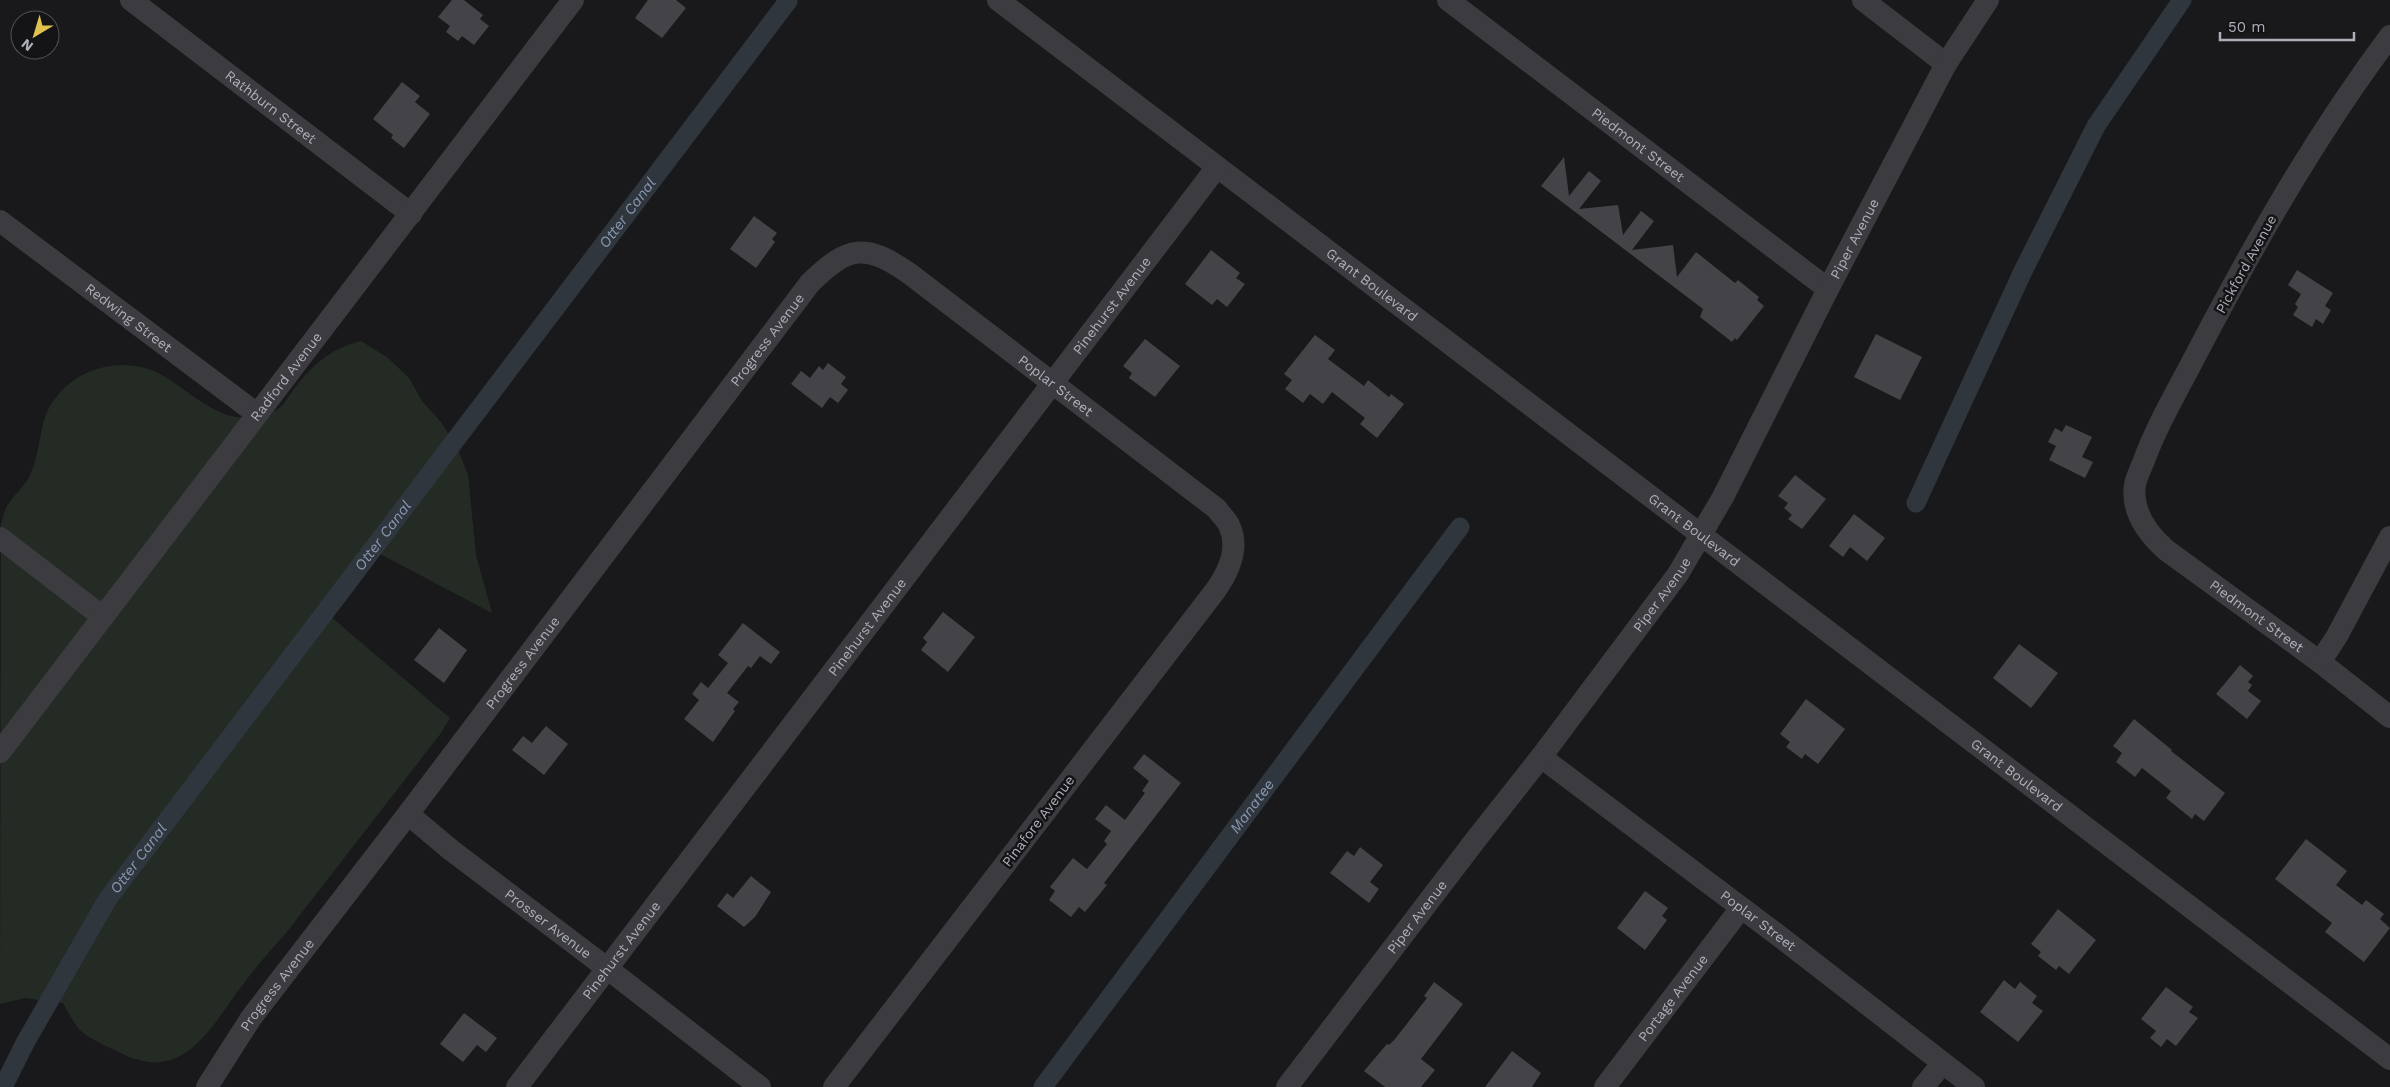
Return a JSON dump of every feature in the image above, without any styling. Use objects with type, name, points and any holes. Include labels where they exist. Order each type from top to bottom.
[{"type":"street","name":"Rathburn Street","points":[[130,0],[411,214]]},
{"type":"street","name":"Grant Boulevard","points":[[998,0],[2390,1059]]},
{"type":"street","name":"Piedmont Street","points":[[1448,0],[1828,289]]},
{"type":"street","points":[[1863,0],[1946,64]]},
{"type":"street","name":"Piper Avenue","points":[[1287,1087],[1541,757],[1678,574],[1701,536],[1766,414],[1828,289],[1946,64],[1988,0]]},
{"type":"street","name":"Radford Avenue","points":[[0,752],[411,214],[563,4]]},
{"type":"street","name":"Pickford Avenue","points":[[2135,506],[2135,484],[2152,438],[2241,269],[2297,172],[2363,72],[2390,36]]},
{"type":"street","name":"Pinehurst Avenue","points":[[517,1087],[1217,167]]},
{"type":"street","name":"Redwing Street","points":[[0,221],[257,414]]},
{"type":"street","name":"Poplar Street","points":[[851,252],[875,253],[894,262],[1217,509],[1229,526],[1233,550]]},
{"type":"street","name":"Progress Avenue","points":[[207,1087],[251,1018],[408,814],[810,282],[831,262],[851,252]]},
{"type":"street","name":"Piedmont Street","points":[[2135,506],[2151,537],[2166,550],[2320,662],[2390,716]]},
{"type":"street","points":[[2320,662],[2337,636],[2390,537]]},
{"type":"street","points":[[0,538],[103,616]]},
{"type":"street","name":"Pinafore Avenue","points":[[834,1087],[1215,592],[1227,573],[1233,550]]},
{"type":"street","name":"Poplar Street","points":[[1541,757],[1974,1087]]},
{"type":"street","name":"Prosser Avenue","points":[[408,814],[451,850],[608,968],[760,1087]]},
{"type":"street","name":"Portage Avenue","points":[[1605,1087],[1741,908]]},
{"type":"street","points":[[1923,1087],[1942,1064]]},
{"type":"shaded area","points":[[361,341],[388,358],[409,378],[422,401],[441,422],[457,447],[468,475],[476,555],[492,613],[380,554],[330,616],[450,718],[441,733],[286,933],[245,981],[211,1029],[186,1052],[172,1059],[157,1062],[139,1060],[103,1045],[83,1033],[63,1003],[25,998],[0,1004],[1,524],[7,506],[31,473],[48,410],[57,395],[70,384],[99,368],[116,365],[133,366],[165,377],[206,405],[229,415],[241,418],[259,416],[281,407],[304,377],[325,357],[350,344]]},
{"type":"building","points":[[452,0],[464,0],[483,15],[480,19],[489,26],[474,45],[462,36],[458,41],[446,32],[450,26],[438,17]]},
{"type":"building","points":[[648,0],[676,0],[686,8],[662,38],[635,18]]},
{"type":"building","points":[[402,82],[420,96],[415,102],[430,114],[404,148],[391,138],[393,135],[373,119]]},
{"type":"building","points":[[1564,157],[1569,196],[1589,171],[1601,181],[1579,209],[1618,205],[1623,235],[1641,211],[1654,221],[1632,250],[1673,245],[1677,277],[1696,252],[1735,283],[1738,280],[1759,297],[1757,300],[1764,306],[1737,340],[1735,338],[1732,342],[1700,317],[1703,309],[1541,186]]},
{"type":"building","points":[[754,216],[777,233],[772,239],[775,242],[756,268],[730,249]]},
{"type":"building","points":[[1211,250],[1240,273],[1236,278],[1245,284],[1227,307],[1217,299],[1212,305],[1185,284]]},
{"type":"building","points":[[2297,270],[2333,293],[2325,306],[2331,310],[2323,324],[2316,319],[2312,327],[2293,315],[2298,307],[2295,304],[2301,294],[2288,285]]},
{"type":"building","points":[[1876,334],[1922,357],[1900,400],[1854,377]]},
{"type":"building","points":[[1315,335],[1335,350],[1328,359],[1364,386],[1368,380],[1389,397],[1391,394],[1404,404],[1377,438],[1360,424],[1365,418],[1332,392],[1323,404],[1310,394],[1303,403],[1285,389],[1292,380],[1284,374]]},
{"type":"building","points":[[1145,339],[1180,366],[1155,397],[1129,378],[1132,373],[1123,366]]},
{"type":"building","points":[[828,363],[846,377],[841,384],[848,390],[838,403],[830,397],[822,408],[791,384],[801,371],[810,378],[819,366],[823,370]]},
{"type":"building","points":[[2066,425],[2092,437],[2082,457],[2093,462],[2085,478],[2049,460],[2056,446],[2048,442],[2055,428],[2062,432]]},
{"type":"building","points":[[1795,475],[1826,499],[1802,529],[1788,519],[1792,515],[1784,508],[1788,503],[1778,496]]},
{"type":"building","points":[[1854,514],[1885,538],[1867,561],[1850,547],[1843,557],[1829,546]]},
{"type":"building","points":[[943,612],[975,637],[948,672],[921,650],[927,642],[923,638]]},
{"type":"building","points":[[743,623],[780,652],[771,664],[760,656],[751,668],[748,666],[727,693],[739,702],[733,709],[735,711],[713,742],[684,719],[699,700],[692,694],[701,682],[708,688],[728,663],[718,655]]},
{"type":"building","points":[[439,628],[467,650],[444,683],[414,660]]},
{"type":"building","points":[[2019,644],[2058,673],[2031,708],[1993,678]]},
{"type":"building","points":[[2240,665],[2253,676],[2248,682],[2252,685],[2248,691],[2261,701],[2247,719],[2216,694]]},
{"type":"building","points":[[1806,699],[1845,729],[1818,764],[1805,754],[1802,759],[1786,747],[1790,742],[1780,734]]},
{"type":"building","points":[[2134,719],[2225,793],[2204,821],[2195,814],[2192,819],[2166,798],[2171,791],[2142,768],[2135,777],[2116,762],[2122,753],[2113,746]]},
{"type":"building","points":[[546,726],[568,744],[544,775],[512,750],[523,736],[532,743]]},
{"type":"building","points":[[1144,754],[1181,783],[1104,883],[1107,885],[1085,912],[1079,907],[1071,917],[1049,900],[1055,891],[1050,887],[1073,858],[1087,869],[1107,844],[1104,841],[1111,831],[1095,819],[1106,805],[1125,820],[1145,793],[1142,791],[1149,781],[1133,768]]},
{"type":"building","points":[[2306,839],[2347,871],[2336,885],[2362,905],[2366,900],[2384,914],[2380,919],[2390,928],[2364,962],[2325,932],[2332,923],[2275,879]]},
{"type":"building","points":[[1360,847],[1383,865],[1370,882],[1379,889],[1369,903],[1330,873],[1347,851],[1354,856]]},
{"type":"building","points":[[751,876],[771,892],[755,917],[744,927],[717,906],[727,893],[733,898]]},
{"type":"building","points":[[1645,891],[1668,908],[1662,916],[1667,920],[1645,950],[1617,928]]},
{"type":"building","points":[[2058,909],[2096,940],[2069,974],[2059,966],[2056,970],[2038,956],[2041,952],[2031,944]]},
{"type":"building","points":[[2004,980],[2015,989],[2020,982],[2037,996],[2032,1003],[2043,1011],[2018,1042],[1980,1012]]},
{"type":"building","points":[[1434,982],[1463,1004],[1421,1059],[1435,1070],[1421,1087],[1385,1087],[1364,1071],[1387,1044],[1389,1045],[1395,1039],[1427,998],[1424,996]]},
{"type":"building","points":[[2166,987],[2193,1007],[2189,1012],[2198,1018],[2176,1046],[2167,1039],[2161,1047],[2150,1038],[2156,1031],[2141,1019]]},
{"type":"building","points":[[464,1013],[497,1038],[486,1052],[477,1045],[463,1062],[440,1044]]},
{"type":"building","points":[[1512,1051],[1541,1073],[1532,1087],[1485,1087]]},
{"type":"waterway","points":[[1916,503],[2023,271],[2096,126],[2182,0]]},
{"type":"waterway","name":"Otter Canal","points":[[3,1087],[25,1043],[107,900],[788,1]]},
{"type":"waterway","name":"Manatee","points":[[1043,1087],[1460,527]]}]
